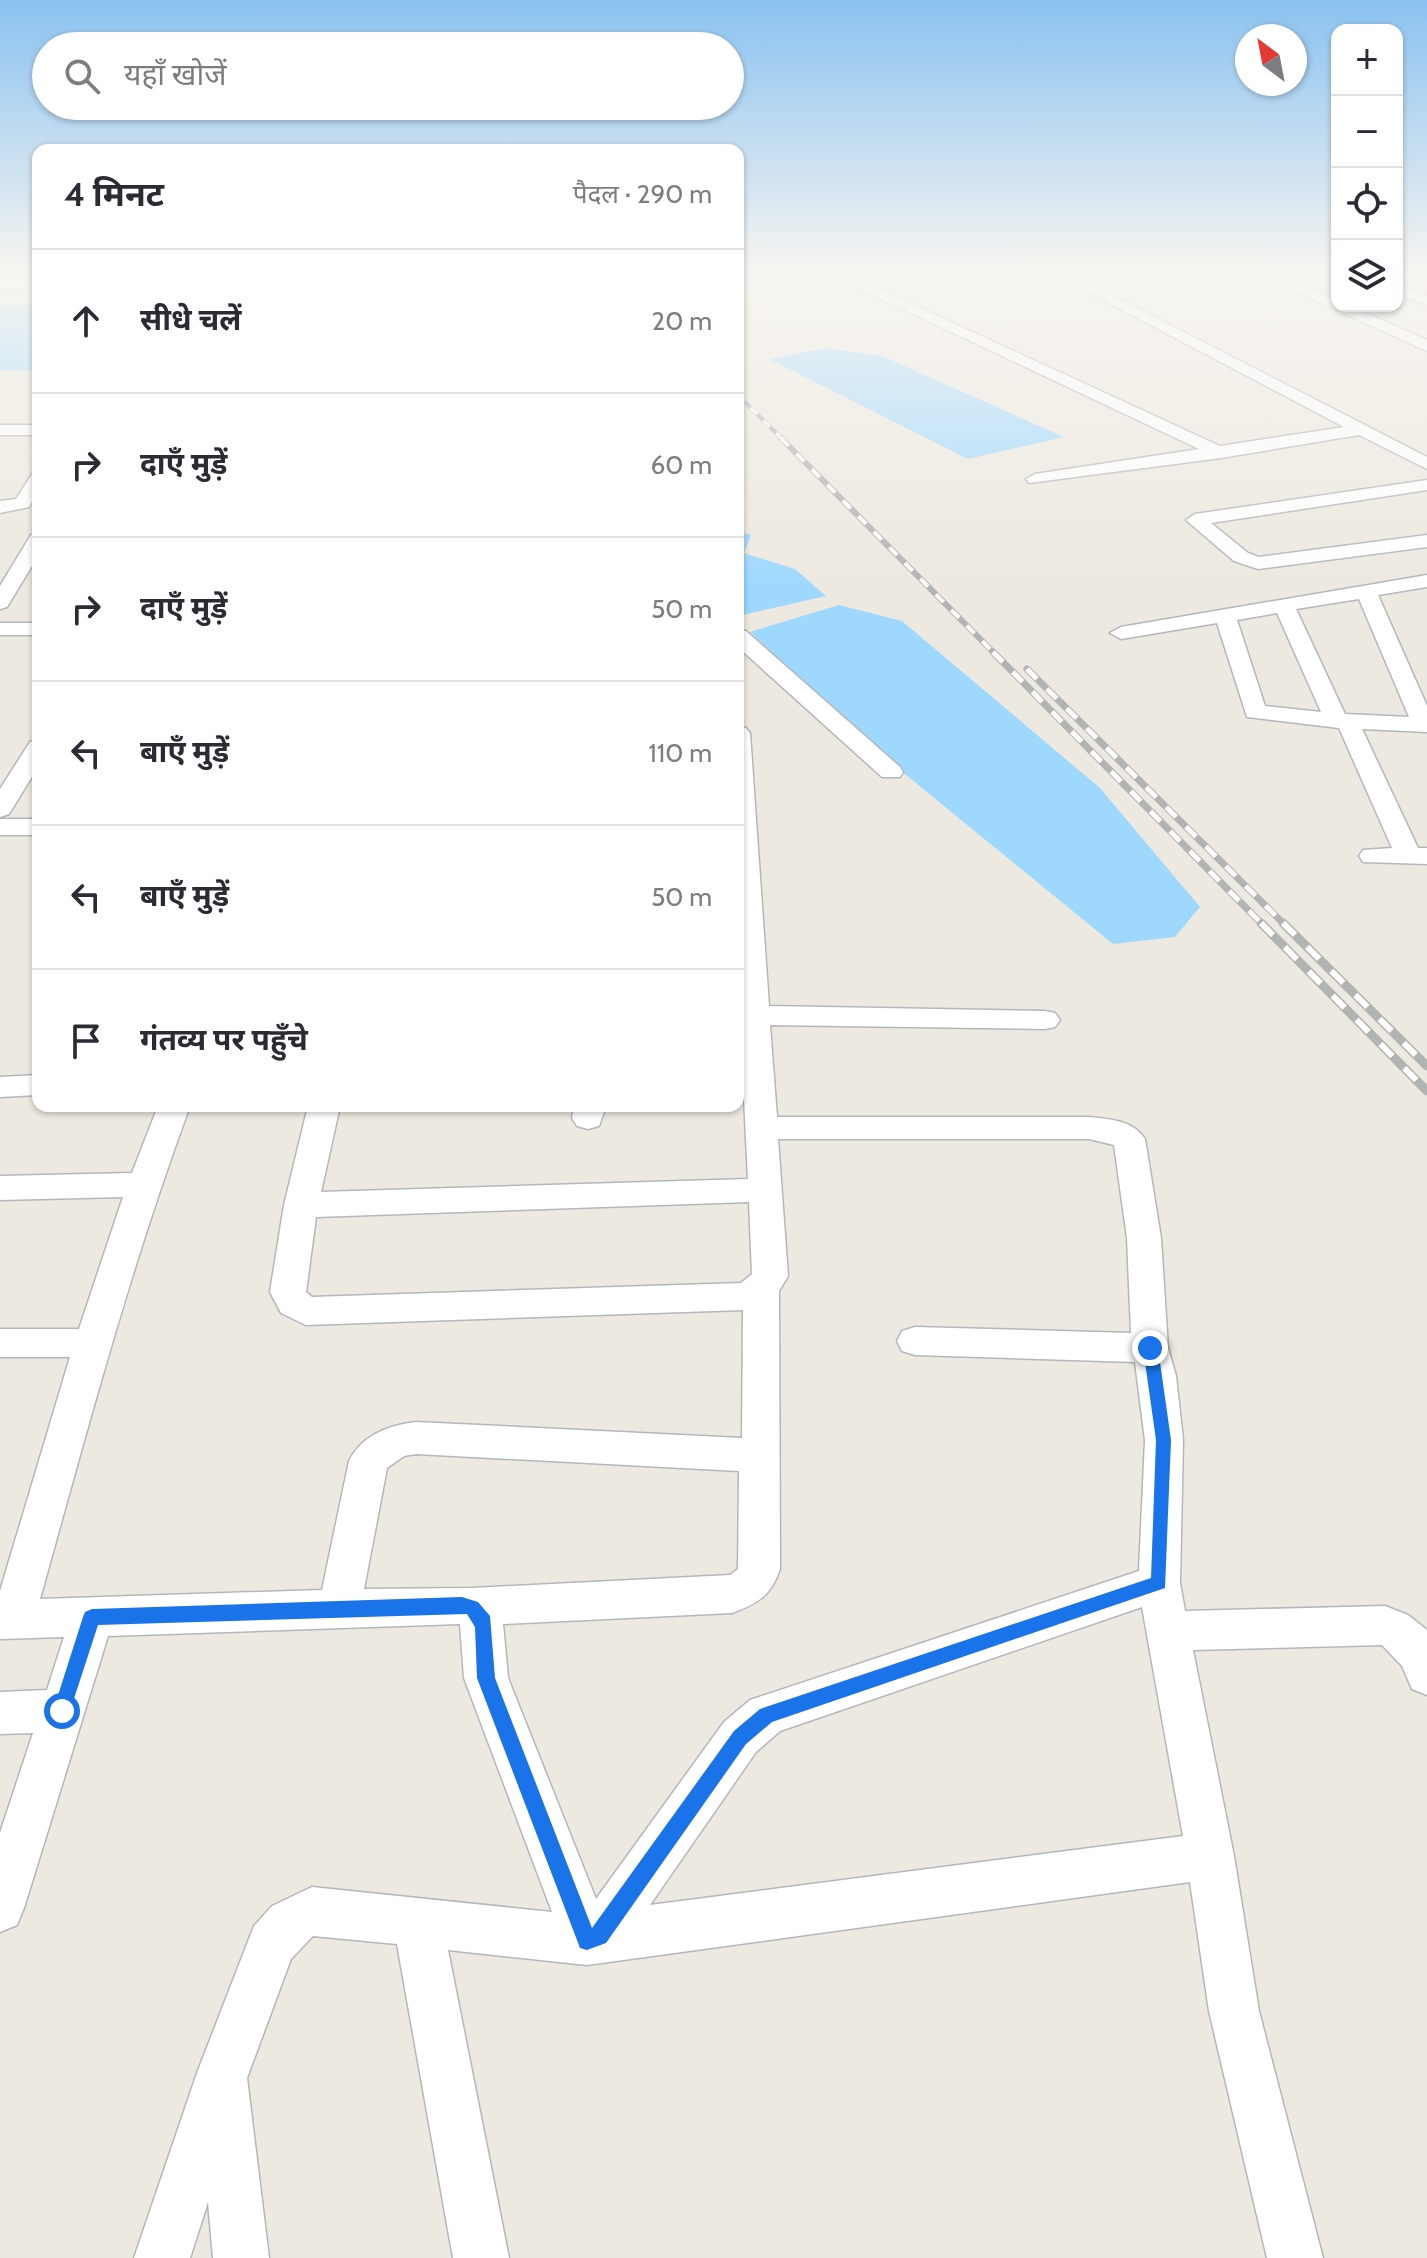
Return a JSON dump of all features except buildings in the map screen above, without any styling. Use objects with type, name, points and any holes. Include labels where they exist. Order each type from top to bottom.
[{"type":"street","points":[[1058,376],[1221,453]]},
{"type":"street","points":[[1258,376],[1424,460]]},
{"type":"street","points":[[0,430],[32,430]]},
{"type":"street","points":[[1035,479],[1361,430]]},
{"type":"street","points":[[1427,485],[1195,520],[1241,557],[1258,563],[1427,541]]},
{"type":"street","points":[[0,507],[20,505],[32,487]]},
{"type":"street","points":[[0,603],[32,549]]},
{"type":"street","points":[[1121,633],[1427,581]]},
{"type":"street","points":[[1225,615],[1253,711],[1342,721],[1426,725],[1366,591]]},
{"type":"street","points":[[1284,605],[1342,721],[1418,856],[1372,856]]},
{"type":"street","points":[[0,629],[32,629]]},
{"type":"street","points":[[744,641],[891,772]]},
{"type":"street","points":[[32,759],[0,823],[32,826]]},
{"type":"street","points":[[323,1112],[301,1205],[288,1292],[294,1303],[306,1311],[745,1296],[761,1289],[770,1276],[754,1015],[744,958]]},
{"type":"street","points":[[754,1015],[1045,1020]]},
{"type":"street","points":[[0,1087],[32,1085]]},
{"type":"street","points":[[172,1112],[144,1185],[7,1619],[472,1607],[732,1594],[756,1581],[759,1569],[761,1289]]},
{"type":"street","points":[[760,1128],[1089,1128],[1121,1133],[1129,1139],[1144,1238],[1150,1348],[1164,1440],[1159,1583],[1210,1856],[1234,2011],[1295,2258]]},
{"type":"street","points":[[1,1190],[144,1185]]},
{"type":"street","points":[[301,1205],[764,1190]]},
{"type":"street","points":[[915,1341],[1150,1348]]},
{"type":"street","points":[[0,1343],[93,1343]]},
{"type":"street","points":[[339,1609],[369,1461],[395,1440],[416,1438],[744,1455],[759,1448]]},
{"type":"street","points":[[593,1938],[740,1737],[766,1715],[1159,1583]]},
{"type":"street","points":[[472,1607],[481,1616],[486,1678],[593,1938]]},
{"type":"street","points":[[0,1908],[92,1617]]},
{"type":"street","points":[[1168,1631],[1385,1625],[1395,1628],[1408,1640],[1424,1664],[1427,1675]]},
{"type":"street","points":[[0,1713],[62,1711]]},
{"type":"street","points":[[162,2258],[223,2073],[272,1944],[284,1926],[296,1916],[312,1911],[418,1925],[593,1938],[1210,1856]]},
{"type":"street","points":[[418,1925],[481,2258]]},
{"type":"street","points":[[223,2073],[241,2258]]},
{"type":"water","points":[[804,376],[928,376],[1064,437],[968,459]]},
{"type":"water","points":[[744,533],[751,535],[744,553]]},
{"type":"water","points":[[744,553],[795,569],[826,596],[744,615]]},
{"type":"water","points":[[839,605],[902,621],[1100,788],[1200,907],[1175,937],[1113,944],[884,757],[750,632]]},
{"type":"railway","points":[[744,401],[781,438]]},
{"type":"railway","points":[[781,438],[995,654]]},
{"type":"railway","points":[[993,652],[1263,925]]},
{"type":"railway","points":[[1027,669],[1285,925]]},
{"type":"railway","points":[[1261,923],[1427,1091]]},
{"type":"railway","points":[[1283,923],[1427,1066]]},
{"type":"route","points":[[62,1711],[92,1617],[472,1607],[481,1616],[486,1678],[521,1775],[587,1940],[599,1936],[740,1737],[766,1715],[1159,1583],[1164,1440],[1157,1376],[1150,1348]]}]
